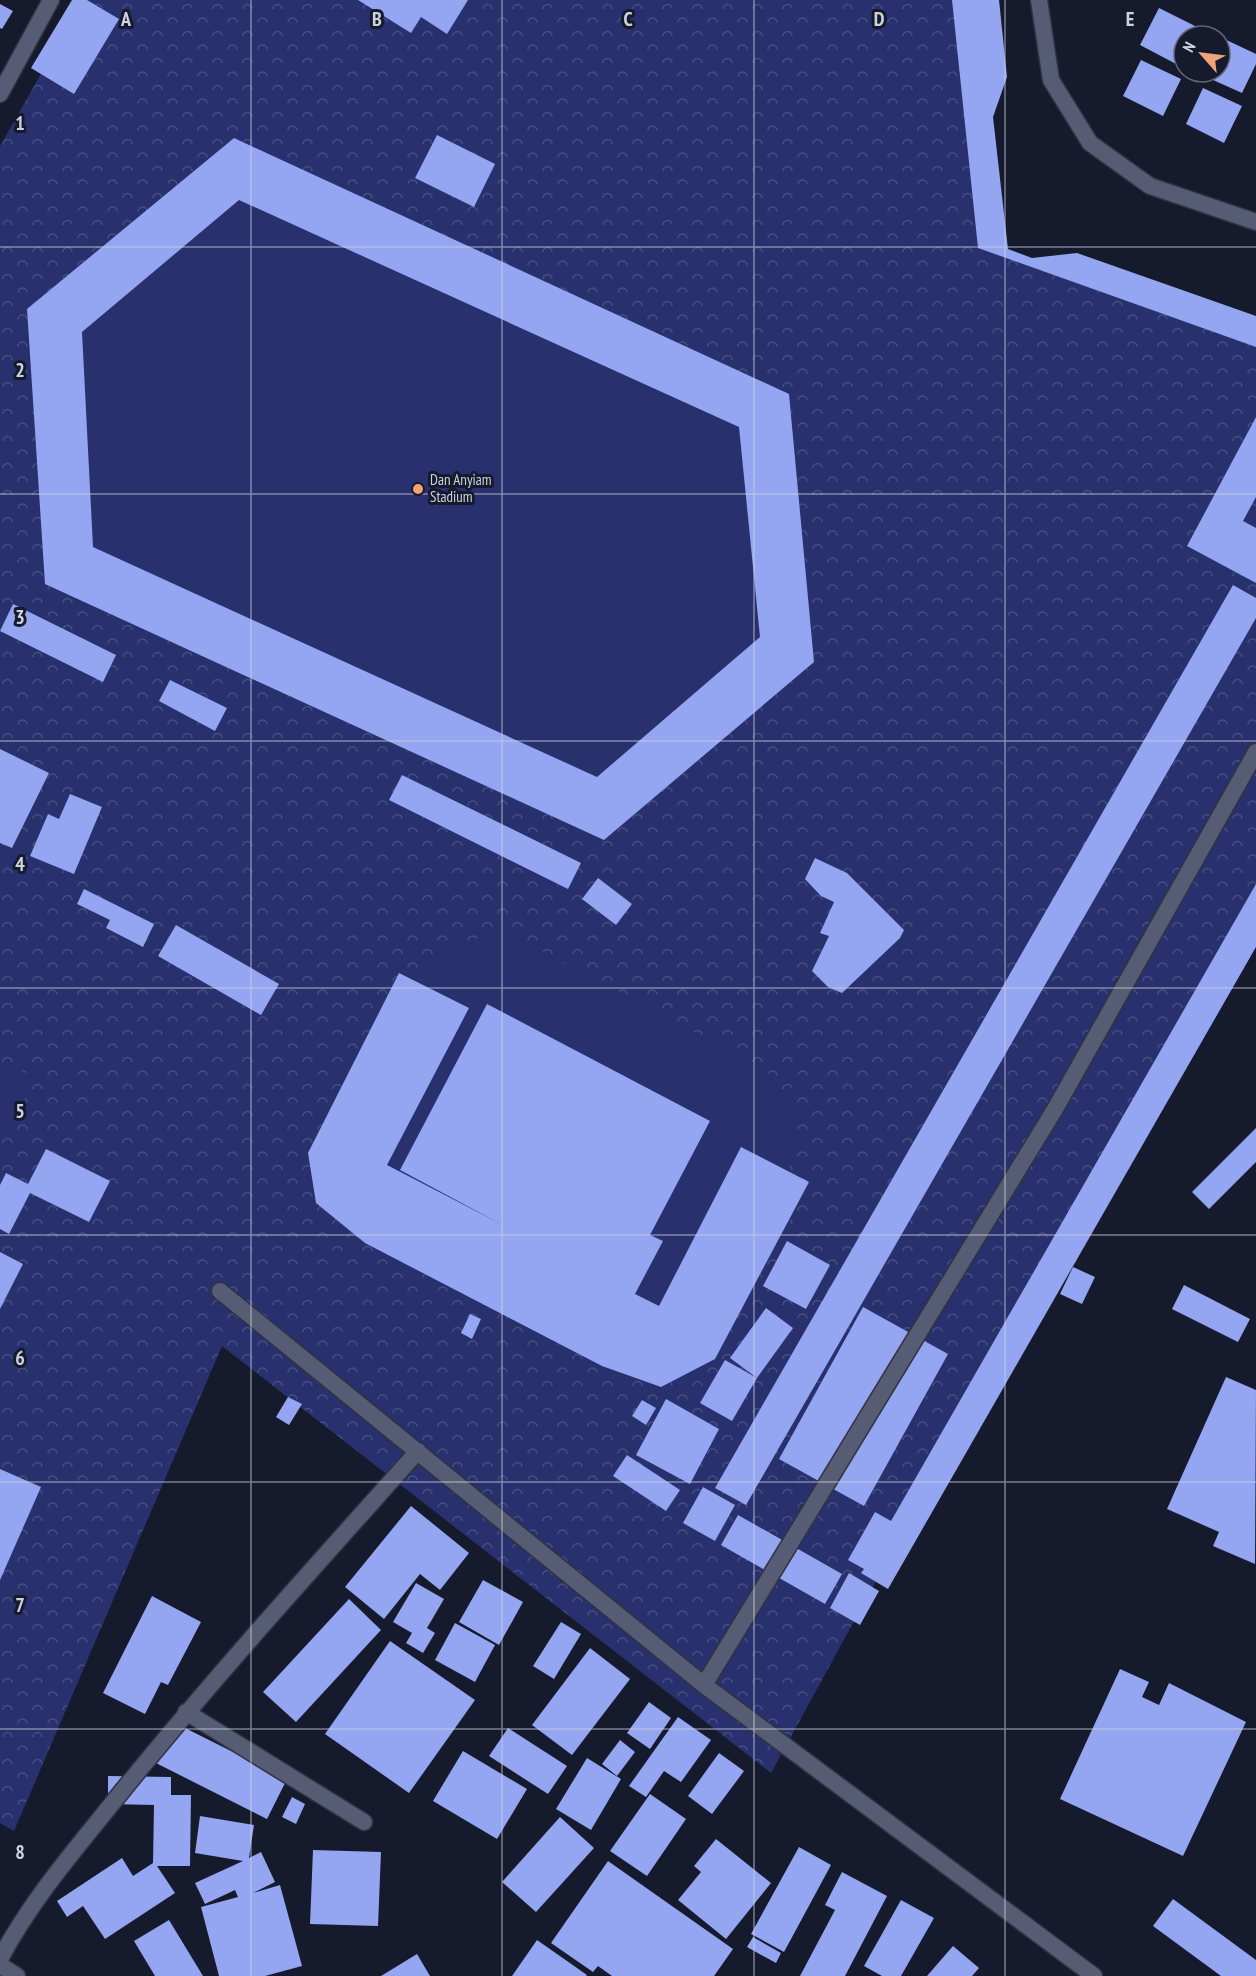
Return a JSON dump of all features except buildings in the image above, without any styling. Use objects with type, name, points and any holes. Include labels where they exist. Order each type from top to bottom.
[{"type":"street","points":[[1039,0],[1051,80],[1090,142],[1150,186],[1256,222]]},
{"type":"street","points":[[0,94],[46,2]]},
{"type":"street","points":[[704,1685],[1055,1109],[1256,752]]},
{"type":"street","points":[[220,1291],[704,1685],[1094,1976]]},
{"type":"street","points":[[0,1959],[18,1925],[45,1886],[186,1712],[418,1451]]},
{"type":"street","points":[[186,1712],[364,1822]]},
{"type":"street","points":[[0,1965],[17,1976]]},
{"type":"green space","points":[[83,0],[976,0],[1007,251],[1256,327],[1256,887],[771,1773],[222,1346],[14,1831],[0,1823],[0,146]]},
{"type":"green space","name":"Dan Anyiam Stadium","points":[[234,138],[789,394],[814,662],[604,840],[45,584],[27,309]]},
{"type":"green space","points":[[507,933],[767,1071],[797,1122],[788,1171],[715,1359],[661,1387],[602,1366],[365,1243],[316,1203],[308,1153],[399,973],[418,982],[450,944]]},
{"type":"green space","points":[[0,1061],[35,1077],[6,1139],[0,1136]]},
{"type":"place","name":"Dan Anyiam Stadium","points":[[418,489]]}]
